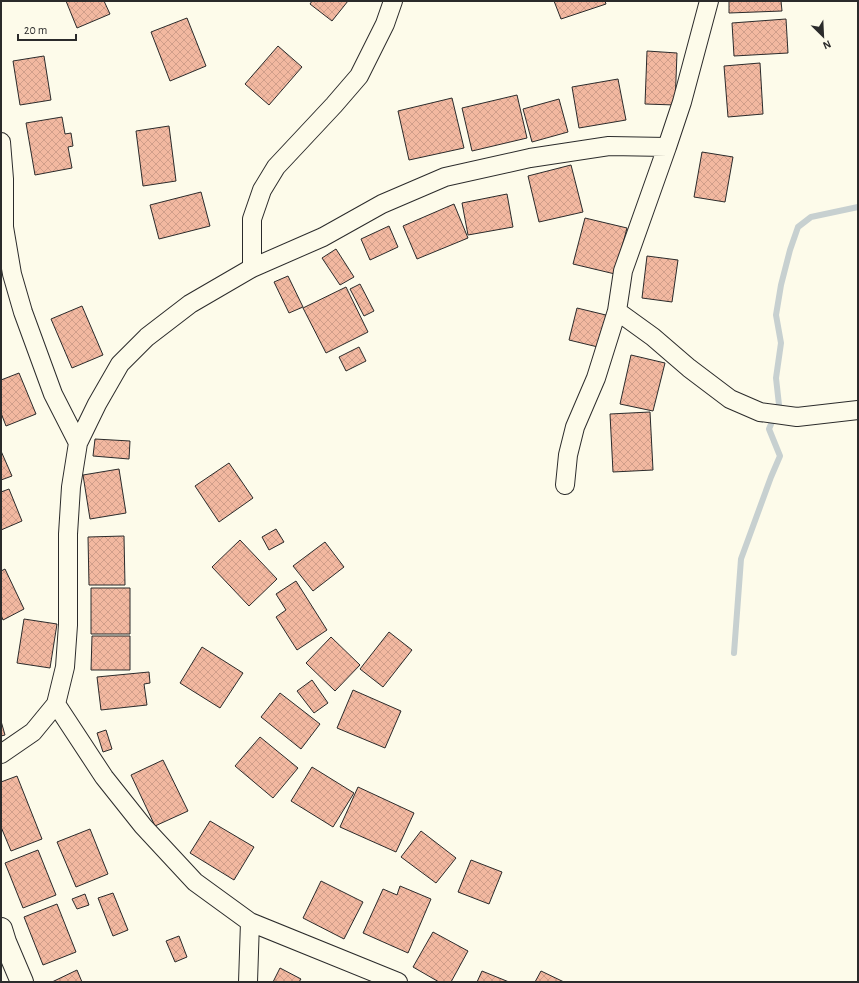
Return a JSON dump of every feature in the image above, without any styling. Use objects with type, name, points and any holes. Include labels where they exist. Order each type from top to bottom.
[{"type":"main road","points":[[2,939],[22,982]]},
{"type":"street","points":[[252,268],[252,219],[262,190],[276,167],[359,76],[385,24],[394,1]]},
{"type":"street","points":[[565,485],[568,455],[575,427],[596,378],[617,311],[623,270],[682,102],[709,1]]},
{"type":"street","points":[[1,142],[4,179],[4,227],[12,274],[23,312],[53,394],[78,443]]},
{"type":"street","points":[[1,754],[33,732],[56,704],[65,667],[68,625],[68,534],[71,487],[78,443],[97,404],[120,364],[147,337],[190,304],[252,268],[323,237],[382,204],[445,177],[530,158],[609,146],[667,147]]},
{"type":"street","points":[[617,311],[653,337],[689,368],[730,399],[760,412],[797,417],[858,410]]},
{"type":"street","points":[[56,704],[104,777],[143,826],[196,882],[250,922],[398,982]]},
{"type":"street","points":[[248,982],[250,922]]},
{"type":"building","points":[[66,1],[104,1],[110,14],[77,28]]},
{"type":"building","points":[[312,1],[348,1],[332,21],[310,4]]},
{"type":"building","points":[[554,1],[605,1],[606,4],[561,19]]},
{"type":"building","points":[[729,1],[781,1],[782,11],[729,13]]},
{"type":"building","points":[[187,18],[206,66],[170,81],[151,32]]},
{"type":"building","points":[[786,19],[788,53],[734,56],[732,23]]},
{"type":"building","points":[[278,46],[302,67],[269,105],[245,84]]},
{"type":"building","points":[[647,51],[677,53],[675,105],[645,104]]},
{"type":"building","points":[[44,56],[51,100],[20,105],[13,61]]},
{"type":"building","points":[[760,63],[763,114],[728,117],[724,66]]},
{"type":"building","points":[[618,79],[626,120],[579,128],[572,87]]},
{"type":"building","points":[[517,95],[527,138],[472,151],[462,108]]},
{"type":"building","points":[[452,98],[464,148],[409,160],[398,111]]},
{"type":"building","points":[[559,99],[568,132],[532,142],[523,109]]},
{"type":"building","points":[[62,117],[65,134],[71,133],[73,146],[68,147],[72,168],[35,175],[26,123]]},
{"type":"building","points":[[169,126],[176,181],[143,186],[136,131]]},
{"type":"building","points":[[702,152],[733,157],[725,202],[694,197]]},
{"type":"building","points":[[571,165],[583,212],[539,222],[528,176]]},
{"type":"building","points":[[201,192],[210,226],[159,239],[150,205]]},
{"type":"building","points":[[507,194],[513,227],[468,235],[462,203]]},
{"type":"building","points":[[454,204],[468,238],[417,259],[403,226]]},
{"type":"building","points":[[585,218],[627,228],[615,274],[573,264]]},
{"type":"building","points":[[389,226],[398,247],[370,260],[361,239]]},
{"type":"building","points":[[336,249],[354,277],[340,285],[322,258]]},
{"type":"building","points":[[647,256],[678,260],[672,302],[642,298]]},
{"type":"building","points":[[288,276],[303,307],[289,313],[274,282]]},
{"type":"building","points":[[360,284],[374,311],[364,316],[350,289]]},
{"type":"building","points":[[346,287],[368,332],[326,353],[303,308]]},
{"type":"building","points":[[82,306],[103,355],[72,368],[51,319]]},
{"type":"building","points":[[577,308],[610,316],[602,348],[569,340]]},
{"type":"building","points":[[359,347],[366,361],[346,371],[339,357]]},
{"type":"building","points":[[631,355],[665,363],[653,411],[620,404]]},
{"type":"building","points":[[19,373],[36,414],[6,426],[1,413],[1,380]]},
{"type":"building","points":[[650,412],[653,470],[613,472],[610,414]]},
{"type":"building","points":[[95,439],[130,441],[129,459],[93,456]]},
{"type":"building","points":[[1,451],[12,476],[1,480]]},
{"type":"building","points":[[229,463],[253,498],[219,522],[195,486]]},
{"type":"building","points":[[119,469],[126,513],[90,519],[83,475]]},
{"type":"building","points":[[9,489],[22,521],[1,530],[1,492]]},
{"type":"building","points":[[276,529],[284,542],[269,550],[262,537]]},
{"type":"building","points":[[124,536],[125,585],[89,585],[88,537]]},
{"type":"building","points":[[240,540],[277,579],[249,606],[212,567]]},
{"type":"building","points":[[325,542],[344,567],[313,591],[293,566]]},
{"type":"building","points":[[5,569],[24,609],[3,620],[1,615],[1,571]]},
{"type":"building","points":[[296,581],[327,630],[297,650],[276,617],[286,610],[276,594]]},
{"type":"building","points":[[91,588],[130,588],[130,634],[91,634]]},
{"type":"building","points":[[24,619],[57,624],[50,668],[17,663]]},
{"type":"building","points":[[389,632],[412,650],[383,687],[360,669]]},
{"type":"building","points":[[92,636],[130,636],[130,670],[91,670]]},
{"type":"building","points":[[331,637],[360,665],[335,691],[306,663]]},
{"type":"building","points":[[202,647],[243,673],[220,708],[180,683]]},
{"type":"building","points":[[149,672],[150,683],[144,684],[147,705],[101,710],[97,677]]},
{"type":"building","points":[[312,680],[328,703],[314,713],[297,691]]},
{"type":"building","points":[[353,690],[401,711],[385,748],[337,728]]},
{"type":"building","points":[[280,693],[320,724],[301,749],[261,717]]},
{"type":"building","points":[[1,721],[5,735],[1,736]]},
{"type":"building","points":[[106,730],[112,749],[103,752],[97,733]]},
{"type":"building","points":[[260,737],[298,768],[273,798],[235,766]]},
{"type":"building","points":[[163,760],[188,811],[155,826],[131,775]]},
{"type":"building","points":[[312,767],[354,793],[333,827],[291,801]]},
{"type":"building","points":[[17,776],[42,839],[11,851],[1,827],[1,782]]},
{"type":"building","points":[[358,787],[414,813],[396,852],[340,827]]},
{"type":"building","points":[[210,821],[254,847],[234,880],[190,853]]},
{"type":"building","points":[[90,829],[108,874],[76,887],[57,842]]},
{"type":"building","points":[[421,831],[456,858],[436,883],[401,857]]},
{"type":"building","points":[[38,850],[56,895],[23,908],[5,863]]},
{"type":"building","points":[[471,860],[502,872],[489,904],[458,892]]},
{"type":"building","points":[[321,881],[363,902],[344,939],[303,918]]},
{"type":"building","points":[[400,886],[431,899],[408,953],[363,933],[383,889],[397,895]]},
{"type":"building","points":[[113,893],[128,930],[113,936],[98,898]]},
{"type":"building","points":[[85,894],[89,905],[77,909],[72,899]]},
{"type":"building","points":[[57,904],[76,952],[43,965],[24,917]]},
{"type":"building","points":[[433,932],[468,951],[451,982],[439,982],[413,967]]},
{"type":"building","points":[[179,936],[187,957],[175,962],[166,941]]},
{"type":"building","points":[[280,968],[301,979],[299,982],[273,982]]},
{"type":"building","points":[[77,970],[82,982],[52,982]]},
{"type":"building","points":[[482,971],[509,982],[477,982]]},
{"type":"building","points":[[541,971],[564,982],[535,982]]},
{"type":"waterway","points":[[734,653],[741,559],[780,456],[769,429],[779,405],[776,378],[781,343],[776,315],[781,285],[790,250],[798,227],[811,217],[858,207]]}]
